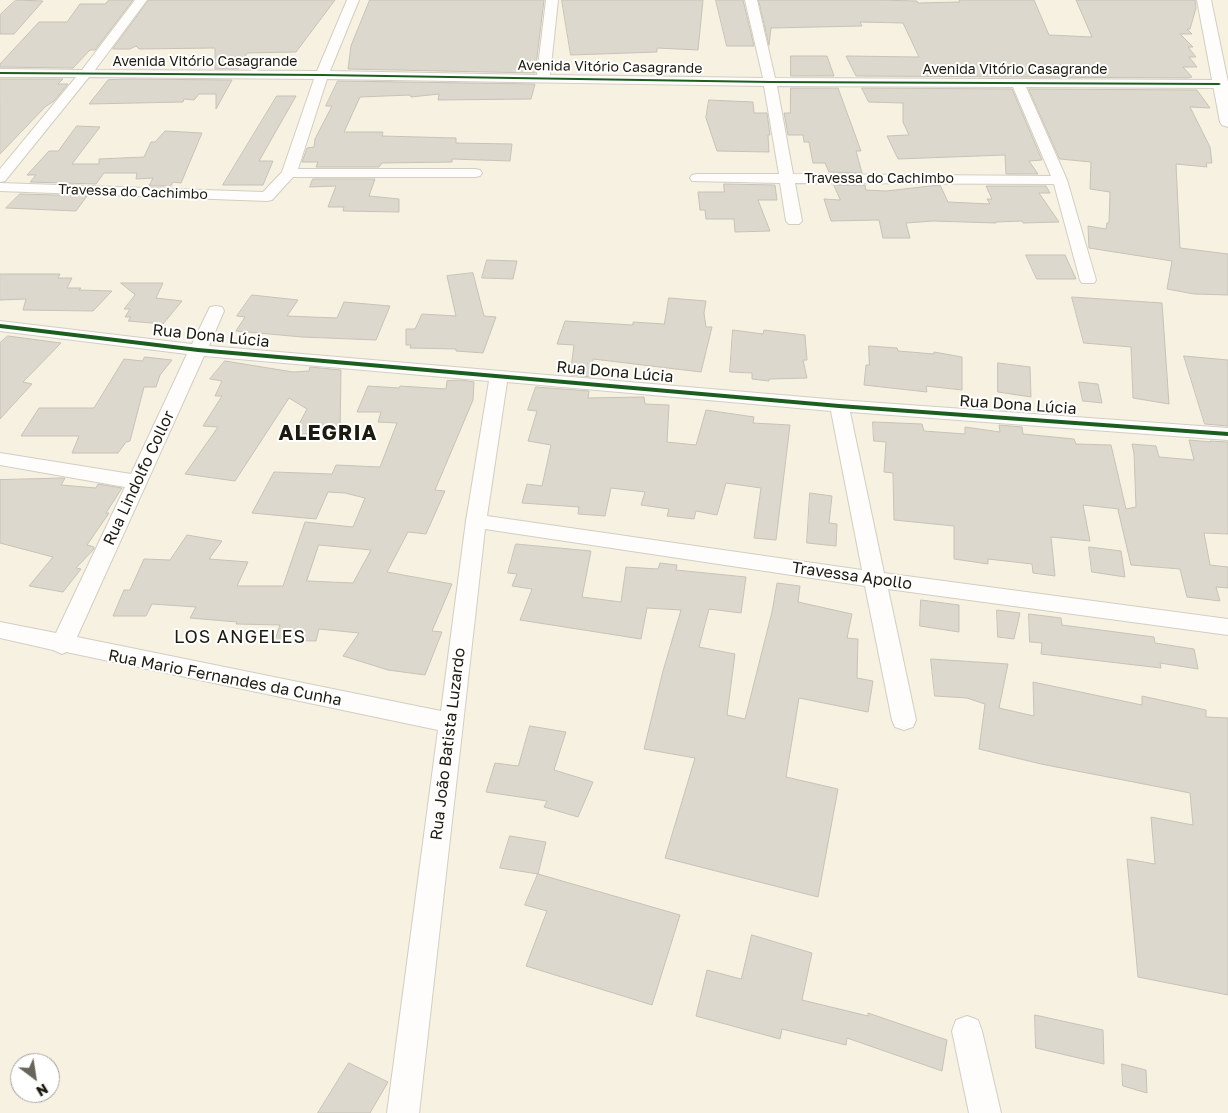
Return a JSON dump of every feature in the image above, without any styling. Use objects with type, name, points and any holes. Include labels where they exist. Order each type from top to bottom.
[{"type":"main road","points":[[1204,0],[1214,39],[1219,84],[1228,122]]},
{"type":"street","points":[[0,178],[86,73],[141,0]]},
{"type":"street","points":[[353,0],[322,75],[289,173],[475,173]]},
{"type":"street","points":[[543,78],[552,0]]},
{"type":"street","points":[[751,0],[770,82],[794,221]]},
{"type":"street","name":"Avenida Vitório Casagrande","points":[[0,73],[322,75],[770,82],[1219,84]]},
{"type":"street","points":[[1017,82],[1060,180],[1088,280]]},
{"type":"street","name":"Travessa do Cachimbo","points":[[0,187],[267,198],[289,173]]},
{"type":"street","name":"Travessa do Cachimbo","points":[[697,178],[1060,180]]},
{"type":"street","name":"Rua Lindolfo Collor","points":[[62,645],[216,311]]},
{"type":"street","name":"Rua Dona Lúcia","points":[[0,326],[198,350],[839,406],[1228,434]]},
{"type":"street","name":"Rua João Batista Luzardo","points":[[403,1113],[476,521],[499,375]]},
{"type":"street","points":[[839,406],[904,720]]},
{"type":"street","points":[[0,460],[137,482]]},
{"type":"street","name":"Travessa Apollo","points":[[476,521],[876,580],[1228,627]]},
{"type":"street","name":"Rua Mario Fernandes da Cunha","points":[[0,630],[62,645],[450,724]]},
{"type":"street","points":[[967,1031],[985,1113]]},
{"type":"building","points":[[16,0],[43,1],[14,34],[0,34],[0,15]]},
{"type":"building","points":[[109,0],[133,0],[95,50],[90,50],[73,68],[0,67],[0,64],[39,22],[67,22],[80,4],[105,4]]},
{"type":"building","points":[[149,0],[335,0],[296,52],[247,53],[238,69],[215,69],[215,48],[139,49],[136,46],[130,49],[113,49]]},
{"type":"building","points":[[370,0],[544,0],[535,73],[348,69],[351,46]]},
{"type":"building","points":[[562,0],[703,0],[698,50],[657,48],[657,52],[571,55]]},
{"type":"building","points":[[716,0],[743,0],[754,46],[727,46]]},
{"type":"building","points":[[759,0],[878,0],[917,1],[918,3],[960,2],[959,0],[1034,0],[1049,35],[1092,37],[1076,0],[1195,0],[1196,8],[1190,29],[1187,29],[1192,34],[1180,34],[1193,47],[1188,47],[1196,57],[1189,57],[1197,67],[1183,67],[1192,77],[1188,78],[856,76],[846,56],[919,57],[903,23],[860,22],[862,26],[771,28],[769,45]]},
{"type":"building","points":[[791,56],[827,56],[834,76],[791,76]]},
{"type":"building","points":[[0,79],[63,79],[58,84],[68,84],[54,101],[45,107],[0,154]]},
{"type":"building","points":[[108,80],[232,80],[216,109],[216,94],[199,94],[194,100],[184,99],[183,102],[89,104]]},
{"type":"building","points":[[338,81],[535,84],[531,99],[438,100],[439,94],[411,97],[410,95],[360,97],[344,132],[383,132],[382,136],[456,138],[456,143],[512,144],[510,161],[452,159],[452,162],[382,163],[379,167],[316,167],[318,162],[302,162],[307,148],[314,147],[315,139],[332,106],[326,106]]},
{"type":"building","points":[[791,88],[838,88],[861,151],[856,151],[862,173],[829,172],[825,163],[813,163],[809,142],[804,142],[803,135],[788,135],[784,113],[790,113]]},
{"type":"building","points":[[862,88],[1012,89],[1042,160],[1029,161],[1038,174],[1006,174],[1005,155],[898,159],[887,136],[909,135],[903,122],[903,103],[869,102]]},
{"type":"building","points":[[1029,89],[1197,90],[1210,108],[1190,107],[1210,147],[1212,163],[1206,163],[1207,167],[1176,164],[1180,248],[1228,254],[1228,295],[1194,294],[1167,289],[1172,261],[1089,248],[1088,226],[1106,229],[1107,223],[1109,223],[1110,192],[1090,189],[1091,162],[1060,159]]},
{"type":"building","points":[[277,96],[296,96],[259,161],[273,161],[263,185],[223,185]]},
{"type":"building","points":[[709,100],[753,102],[754,113],[767,113],[770,135],[768,135],[769,152],[717,151],[706,118]]},
{"type":"building","points":[[77,126],[100,127],[72,164],[99,164],[99,159],[144,157],[151,142],[155,142],[165,131],[202,133],[181,183],[173,182],[171,186],[149,186],[153,178],[136,179],[137,173],[104,173],[96,184],[30,182],[36,175],[27,175],[49,151],[58,151]]},
{"type":"building","points":[[313,179],[375,179],[369,196],[399,199],[399,212],[343,211],[344,207],[328,207],[336,186],[310,187]]},
{"type":"building","points":[[724,184],[775,185],[777,200],[758,200],[770,231],[735,232],[734,219],[706,219],[705,210],[700,210],[698,192],[724,192]]},
{"type":"building","points":[[834,185],[865,185],[866,190],[886,191],[940,185],[948,202],[990,204],[987,199],[992,199],[986,186],[1046,186],[1050,193],[1039,193],[1059,222],[933,221],[906,223],[910,238],[883,238],[879,220],[831,221],[824,199],[840,200]]},
{"type":"building","points":[[20,194],[87,196],[76,211],[6,208]]},
{"type":"building","points":[[1026,255],[1065,255],[1076,279],[1037,279]]},
{"type":"building","points":[[487,260],[517,261],[513,279],[482,278]]},
{"type":"building","points":[[473,273],[484,316],[496,317],[483,353],[456,351],[456,349],[410,348],[411,345],[406,345],[406,329],[415,329],[422,314],[456,316],[447,276]]},
{"type":"building","points":[[0,274],[60,274],[58,278],[72,278],[67,288],[112,291],[93,311],[23,310],[26,299],[0,300]]},
{"type":"building","points":[[121,283],[163,283],[156,298],[182,301],[163,324],[128,321],[131,317],[125,317],[130,309],[124,309],[135,295]]},
{"type":"building","points":[[252,295],[298,300],[287,316],[337,318],[344,302],[390,306],[376,340],[302,337],[236,331],[245,317],[237,316]]},
{"type":"building","points":[[1072,297],[1162,303],[1169,404],[1133,398],[1131,347],[1084,343]]},
{"type":"building","points":[[669,298],[706,301],[704,313],[706,327],[712,327],[701,372],[593,359],[591,377],[570,375],[574,345],[557,344],[565,321],[633,325],[633,322],[664,324]]},
{"type":"building","points":[[733,330],[763,334],[764,330],[805,335],[807,360],[803,360],[807,378],[769,379],[769,381],[752,379],[752,373],[730,372]]},
{"type":"building","points":[[8,336],[61,343],[23,382],[32,384],[0,419],[0,343]]},
{"type":"building","points":[[869,346],[897,348],[898,351],[934,354],[934,352],[962,357],[962,390],[926,386],[927,392],[864,385],[866,365],[869,365]]},
{"type":"building","points":[[1184,356],[1228,360],[1228,426],[1205,424]]},
{"type":"building","points":[[145,357],[172,360],[160,375],[156,387],[144,387],[130,441],[126,442],[118,453],[72,453],[79,436],[21,436],[39,408],[94,408],[124,359],[142,361]]},
{"type":"building","points":[[225,361],[293,372],[309,371],[310,367],[341,370],[340,435],[294,434],[307,409],[289,398],[235,481],[185,474],[218,427],[203,426],[222,396],[215,396],[222,381],[210,379]]},
{"type":"building","points":[[998,363],[1030,367],[1031,397],[998,392]]},
{"type":"building","points":[[461,380],[474,382],[473,400],[435,490],[445,491],[426,534],[408,532],[387,572],[452,584],[432,631],[442,632],[425,675],[388,670],[343,656],[359,633],[319,629],[316,641],[275,640],[280,625],[236,624],[237,622],[190,618],[196,607],[152,604],[146,616],[113,616],[124,590],[130,590],[144,559],[170,560],[187,535],[222,541],[209,559],[248,562],[237,586],[283,586],[305,522],[353,527],[365,498],[345,493],[328,492],[316,519],[252,513],[274,472],[332,474],[336,465],[380,467],[397,423],[378,422],[381,412],[357,412],[368,386],[446,389],[447,381]],"holes":[[[319,545],[371,550],[353,583],[307,581]]]},
{"type":"building","points":[[1079,382],[1098,384],[1102,403],[1083,401]]},
{"type":"building","points":[[536,387],[589,391],[588,398],[644,397],[645,404],[669,405],[667,442],[696,445],[706,410],[754,417],[753,423],[790,425],[776,540],[754,538],[761,488],[726,483],[717,515],[696,511],[694,519],[667,516],[669,509],[641,505],[645,492],[611,488],[605,516],[578,514],[579,507],[522,503],[527,484],[542,486],[551,445],[528,441],[537,411],[528,410]]},
{"type":"building","points":[[873,422],[922,424],[924,431],[965,434],[965,427],[1000,432],[999,425],[1022,427],[1023,434],[1074,439],[1076,444],[1111,445],[1126,509],[1136,507],[1132,444],[1156,446],[1159,457],[1194,460],[1189,440],[1228,442],[1228,534],[1204,533],[1210,565],[1228,567],[1228,588],[1216,587],[1220,601],[1187,597],[1180,569],[1131,565],[1119,509],[1083,505],[1090,541],[1051,537],[1055,576],[1033,573],[1032,564],[988,559],[988,564],[954,559],[954,526],[894,520],[893,473],[884,472],[886,442],[874,441]]},
{"type":"building","points":[[65,478],[61,485],[96,488],[98,484],[122,488],[106,513],[109,513],[87,545],[94,547],[94,549],[76,568],[81,569],[63,592],[29,586],[53,557],[0,543],[0,480]]},
{"type":"building","points":[[810,493],[832,496],[829,523],[837,524],[836,546],[807,543]]},
{"type":"building","points":[[516,544],[591,551],[582,597],[621,602],[626,567],[658,569],[660,563],[677,565],[676,570],[746,577],[741,613],[709,609],[699,647],[735,654],[727,715],[745,719],[772,612],[777,583],[800,586],[798,602],[852,614],[847,638],[858,639],[857,678],[873,681],[868,712],[799,698],[786,777],[838,789],[818,897],[665,858],[695,758],[644,749],[663,671],[681,610],[647,608],[641,639],[520,620],[532,589],[512,586],[517,574],[508,573]]},
{"type":"building","points":[[1089,547],[1121,551],[1125,577],[1092,572]]},
{"type":"building","points":[[921,600],[959,605],[959,632],[920,626]]},
{"type":"building","points":[[997,610],[1020,613],[1014,639],[998,637]]},
{"type":"building","points":[[1029,614],[1061,618],[1062,625],[1154,637],[1155,643],[1194,649],[1198,669],[1160,663],[1161,668],[1041,654],[1042,643],[1030,642]]},
{"type":"building","points":[[931,659],[1008,664],[999,708],[1034,716],[1033,682],[1142,705],[1142,696],[1206,710],[1206,717],[1228,718],[1228,995],[1138,977],[1127,859],[1155,864],[1151,817],[1193,825],[1190,793],[1041,764],[979,749],[985,704],[967,698],[935,696]]},
{"type":"building","points":[[530,726],[566,732],[554,770],[593,782],[578,817],[544,807],[547,801],[486,792],[495,763],[518,766]]},
{"type":"building","points":[[510,836],[546,842],[538,874],[500,868]]},
{"type":"building","points":[[538,874],[680,915],[652,1005],[526,966],[547,911],[525,905]]},
{"type":"building","points":[[752,935],[812,953],[802,1000],[868,1016],[868,1013],[947,1040],[942,1071],[847,1038],[846,1045],[782,1029],[780,1039],[696,1016],[707,970],[741,979]]},
{"type":"building","points":[[1035,1015],[1103,1030],[1104,1064],[1036,1048]]},
{"type":"building","points":[[349,1063],[388,1082],[370,1113],[318,1113]]},
{"type":"building","points":[[1122,1064],[1146,1070],[1147,1093],[1123,1086]]},
{"type":"cycle path","points":[[0,73],[322,75],[770,82],[1219,84]]},
{"type":"cycle path","points":[[0,326],[198,350],[839,406],[1228,434]]},
{"type":"district","name":"ALEGRIA","points":[[328,433]]},
{"type":"district","name":"LOS ANGELES","points":[[240,637]]}]
